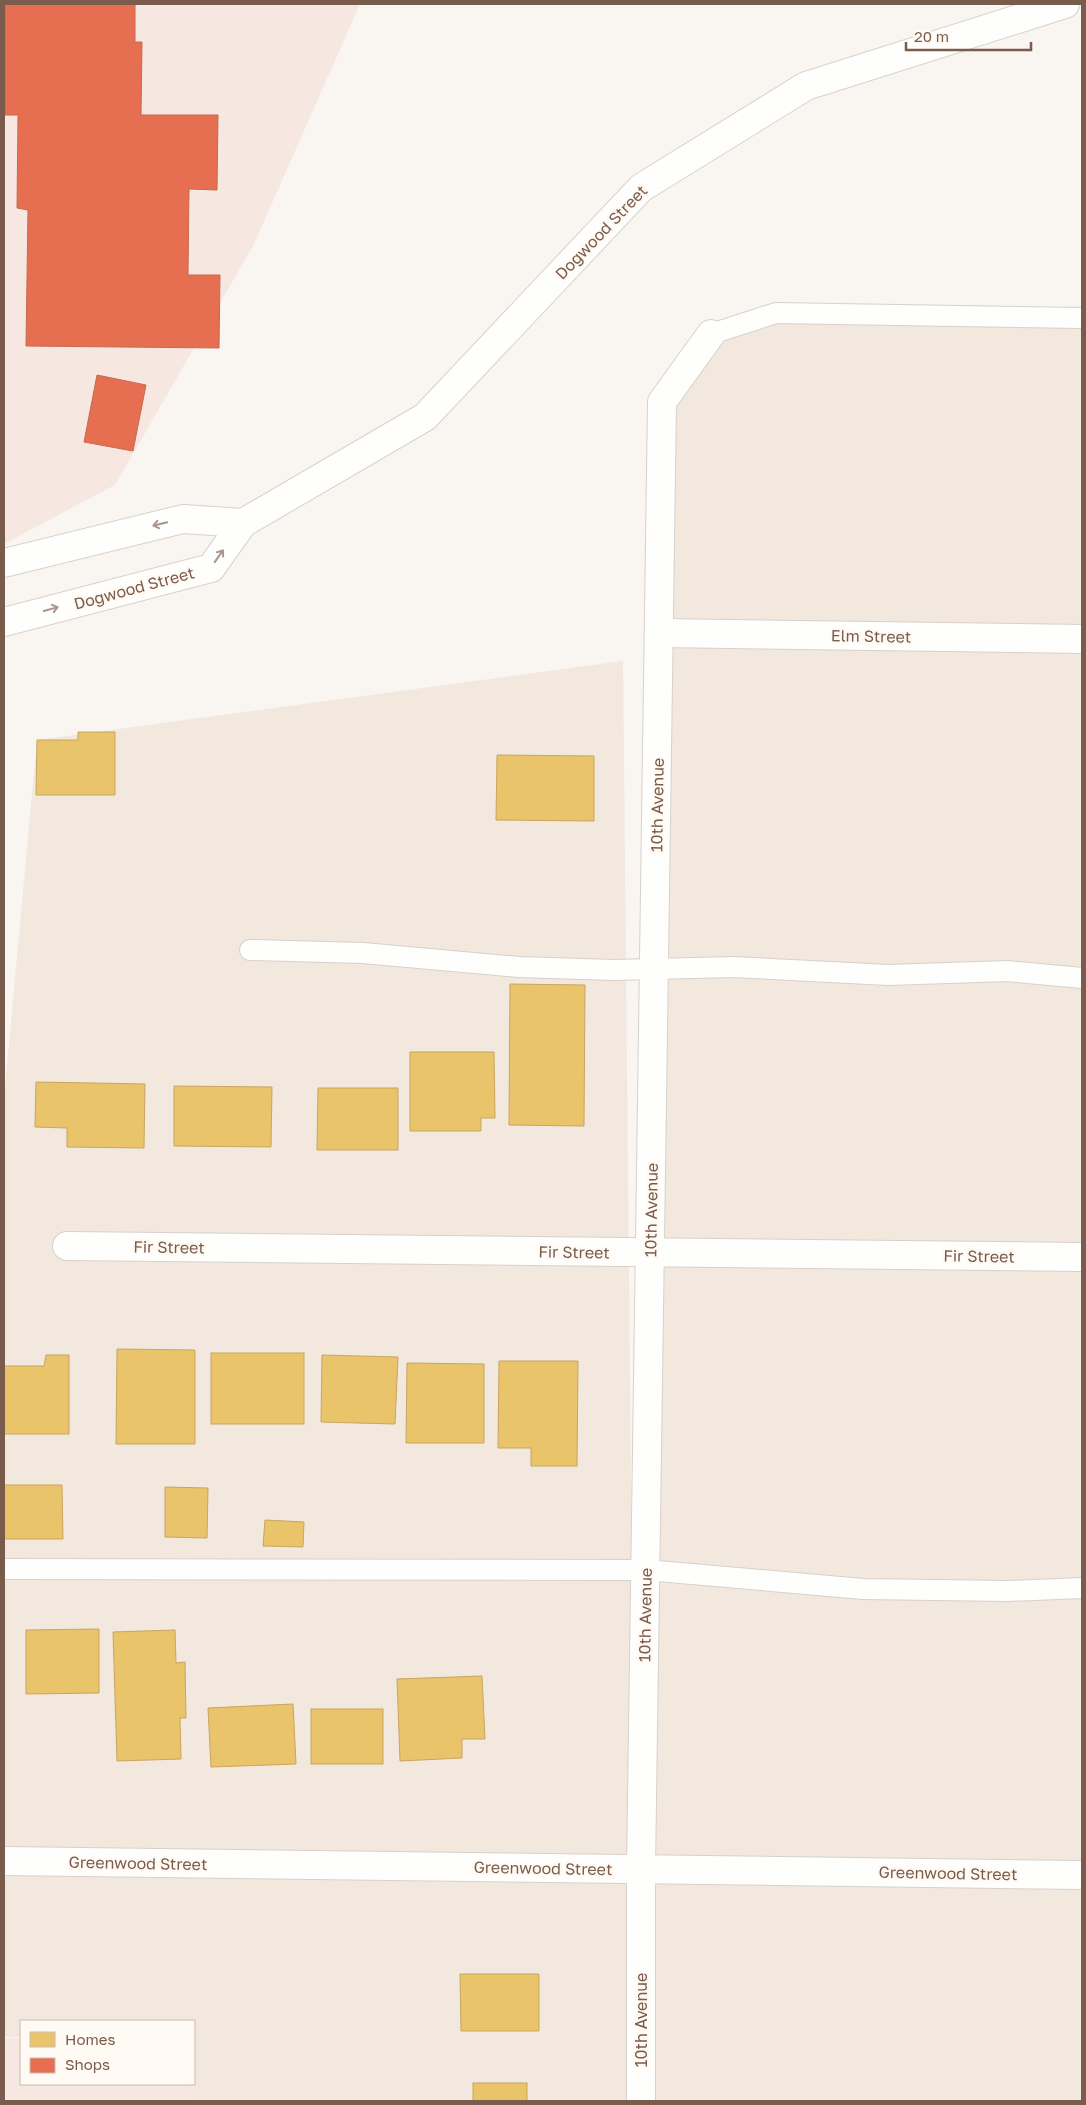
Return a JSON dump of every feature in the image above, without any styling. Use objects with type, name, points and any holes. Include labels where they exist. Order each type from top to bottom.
[{"type":"street","name":"Dogwood Street","points":[[4,622],[210,568],[242,523],[425,417],[641,188],[806,86],[1065,4]]},
{"type":"street","name":"10th Avenue","points":[[641,2101],[641,1869],[662,402],[711,334]]},
{"type":"street","points":[[4,563],[183,518],[242,523]]},
{"type":"street","name":"Elm Street","points":[[660,633],[1082,639]]},
{"type":"street","name":"Fir Street","points":[[67,1246],[1082,1257]]},
{"type":"street","name":"Greenwood Street","points":[[4,1861],[1082,1875]]},
{"type":"lane","points":[[711,334],[776,312],[1082,318]]},
{"type":"lane","points":[[250,950],[363,953],[519,967],[614,970],[733,967],[888,975],[1007,971],[1082,978]]},
{"type":"lane","points":[[4,1569],[646,1570],[863,1588],[1007,1591],[1082,1588]]},
{"type":"shaded area","points":[[4,4],[360,4],[254,244],[115,485],[4,544]]},
{"type":"shaded area","points":[[779,322],[1082,325],[1082,2101],[640,2101],[671,402],[718,342]]},
{"type":"shaded area","points":[[623,661],[637,2101],[190,2101],[189,2085],[195,2085],[195,2020],[20,2020],[20,2037],[4,2037],[4,1098],[37,740]]},
{"type":"shaded area","points":[[4,2038],[20,2038],[20,2085],[189,2085],[190,2101],[4,2101]]},
{"type":"building: Homes","points":[[78,732],[115,732],[115,795],[36,795],[37,740],[78,740]]},
{"type":"building: Homes","points":[[497,755],[594,756],[594,821],[496,820]]},
{"type":"building: Homes","points":[[510,984],[585,985],[584,1126],[509,1125]]},
{"type":"building: Homes","points":[[410,1052],[494,1052],[495,1118],[481,1118],[481,1131],[410,1131]]},
{"type":"building: Homes","points":[[36,1082],[145,1084],[144,1148],[67,1147],[67,1128],[35,1127]]},
{"type":"building: Homes","points":[[174,1086],[272,1087],[271,1147],[174,1146]]},
{"type":"building: Homes","points":[[318,1088],[398,1088],[398,1150],[317,1150]]},
{"type":"building: Homes","points":[[117,1349],[195,1350],[195,1444],[116,1444]]},
{"type":"building: Homes","points":[[211,1353],[304,1353],[304,1424],[211,1424]]},
{"type":"building: Homes","points":[[46,1355],[69,1355],[69,1434],[4,1434],[4,1366],[44,1366]]},
{"type":"building: Homes","points":[[322,1355],[398,1357],[395,1424],[321,1422]]},
{"type":"building: Homes","points":[[499,1361],[578,1361],[577,1466],[531,1466],[531,1448],[498,1448]]},
{"type":"building: Homes","points":[[407,1363],[484,1364],[484,1443],[406,1443]]},
{"type":"building: Homes","points":[[4,1485],[62,1485],[63,1539],[4,1539]]},
{"type":"building: Homes","points":[[165,1487],[208,1488],[207,1538],[165,1537]]},
{"type":"building: Homes","points":[[265,1520],[304,1522],[303,1547],[263,1546]]},
{"type":"building: Homes","points":[[99,1629],[99,1693],[26,1694],[26,1630]]},
{"type":"building: Homes","points":[[175,1630],[176,1663],[185,1662],[186,1718],[180,1718],[181,1759],[117,1761],[113,1632]]},
{"type":"building: Homes","points":[[482,1676],[485,1739],[462,1739],[462,1758],[400,1761],[397,1679]]},
{"type":"building: Homes","points":[[293,1704],[296,1764],[211,1767],[208,1708]]},
{"type":"building: Homes","points":[[311,1709],[383,1709],[383,1764],[311,1764]]},
{"type":"building: Homes","points":[[460,1974],[539,1974],[539,2031],[461,2031]]},
{"type":"building: Homes","points":[[473,2083],[527,2083],[527,2101],[473,2101]]},
{"type":"building: Shops","points":[[5,4],[135,4],[135,42],[142,42],[141,115],[218,115],[217,190],[189,189],[188,275],[220,275],[219,348],[26,346],[28,210],[17,208],[18,115],[5,115]]},
{"type":"building: Shops","points":[[97,375],[146,385],[133,451],[84,442]]}]
